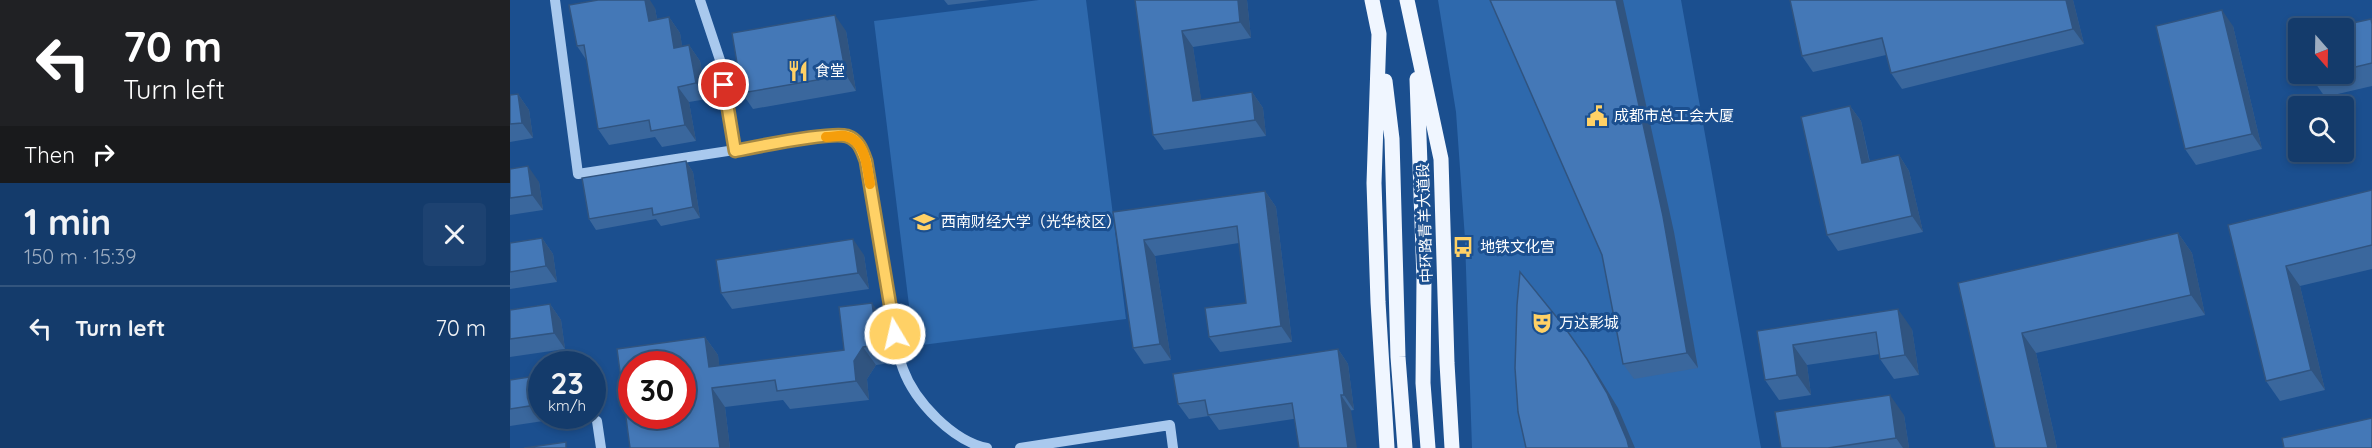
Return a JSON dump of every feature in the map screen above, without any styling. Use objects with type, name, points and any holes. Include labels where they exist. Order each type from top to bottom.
[{"type":"main road","points":[[1372,0],[1379,33],[1392,139],[1398,357],[1405,448]]},
{"type":"main road","name":"中环路青羊大道段","points":[[1407,0],[1442,159],[1447,363],[1452,448]]},
{"type":"main road","points":[[1410,21],[1416,58],[1424,280],[1423,383],[1428,448]]},
{"type":"main road","points":[[1379,33],[1374,183],[1378,302],[1387,448]]},
{"type":"street","points":[[555,0],[578,174],[819,137],[846,136],[859,144],[866,161],[903,370],[922,404],[945,426],[977,446],[987,448]]},
{"type":"street","points":[[700,0],[721,63],[735,151]]},
{"type":"street","points":[[1020,448],[1170,425],[1173,448]]},
{"type":"street","points":[[598,429],[601,448]]},
{"type":"shaded area","points":[[1039,0],[1086,0],[1126,319],[914,346],[874,21]]},
{"type":"shaded area","points":[[1438,0],[1681,0],[1761,448],[1472,448],[1465,239],[1456,112]]},
{"type":"building","points":[[598,0],[645,0],[649,21],[669,17],[674,48],[689,45],[696,83],[678,87],[685,125],[651,131],[649,120],[598,129],[584,45],[577,46],[569,5]]},
{"type":"building","points":[[1135,0],[1238,0],[1240,22],[1182,31],[1193,101],[1252,92],[1255,120],[1153,135]]},
{"type":"building","name":"成都市总工会大厦","points":[[1490,0],[1616,0],[1663,216],[1687,353],[1623,364],[1602,255]]},
{"type":"building","points":[[1790,0],[2066,0],[2073,29],[1891,73],[1882,38],[1802,56]]},
{"type":"building","points":[[2222,10],[2252,134],[2185,149],[2156,26]]},
{"type":"building","points":[[835,15],[846,75],[742,93],[732,33]]},
{"type":"building","points":[[2371,19],[2372,63],[2354,67],[2354,23]]},
{"type":"building","points":[[518,94],[522,123],[510,124],[510,95]]},
{"type":"building","points":[[1850,106],[1862,163],[1899,155],[1912,216],[1827,235],[1801,117]]},
{"type":"building","points":[[686,161],[693,207],[653,215],[652,208],[589,219],[582,178]]},
{"type":"building","points":[[528,166],[532,195],[510,198],[510,169]]},
{"type":"building","points":[[2372,190],[2372,245],[2286,266],[2311,370],[2266,381],[2228,225]]},
{"type":"building","points":[[1265,191],[1281,326],[1209,337],[1205,308],[1246,303],[1237,226],[1144,240],[1160,344],[1133,348],[1113,212]]},
{"type":"building","points":[[2178,233],[2191,295],[2022,333],[2048,448],[1995,448],[1958,283]]},
{"type":"building","points":[[542,238],[546,266],[510,272],[510,243]]},
{"type":"building","points":[[853,239],[858,273],[721,293],[716,260]]},
{"type":"building","points":[[1520,272],[1587,359],[1607,393],[1629,448],[1526,448],[1518,412],[1515,368]]},
{"type":"building","points":[[872,303],[878,345],[863,347],[854,361],[856,381],[777,391],[775,380],[712,388],[720,448],[630,448],[628,429],[696,429],[696,351],[618,351],[618,357],[617,349],[705,337],[709,367],[844,350],[839,307]]},
{"type":"building","points":[[550,304],[554,333],[510,339],[510,310]]},
{"type":"building","points":[[1898,309],[1905,355],[1880,359],[1876,332],[1793,345],[1797,375],[1765,380],[1757,331]]},
{"type":"building","points":[[1338,349],[1348,448],[1299,448],[1292,403],[1208,415],[1205,400],[1178,404],[1173,374]]},
{"type":"building","points":[[528,377],[528,406],[510,409],[510,380]]},
{"type":"building","points":[[1890,395],[1896,438],[1828,448],[1781,448],[1775,412]]},
{"type":"building","points":[[2372,418],[2372,448],[2284,448],[2282,438]]},
{"type":"building","points":[[566,442],[566,448],[524,448]]},
{"type":"slow traffic","points":[[826,137],[846,136],[859,144],[866,161],[870,184]]},
{"type":"place","name":"食堂","points":[[798,71]]},
{"type":"place","name":"成都市总工会大厦","points":[[1597,116]]},
{"type":"place","name":"西南财经大学（光华校区）","points":[[924,222]]},
{"type":"place","name":"地铁文化宫","points":[[1463,247]]},
{"type":"place","name":"万达影城","points":[[1542,323]]},
{"type":"route","points":[[724,85],[735,151],[819,137],[846,136],[859,144],[866,161],[895,334]]}]
